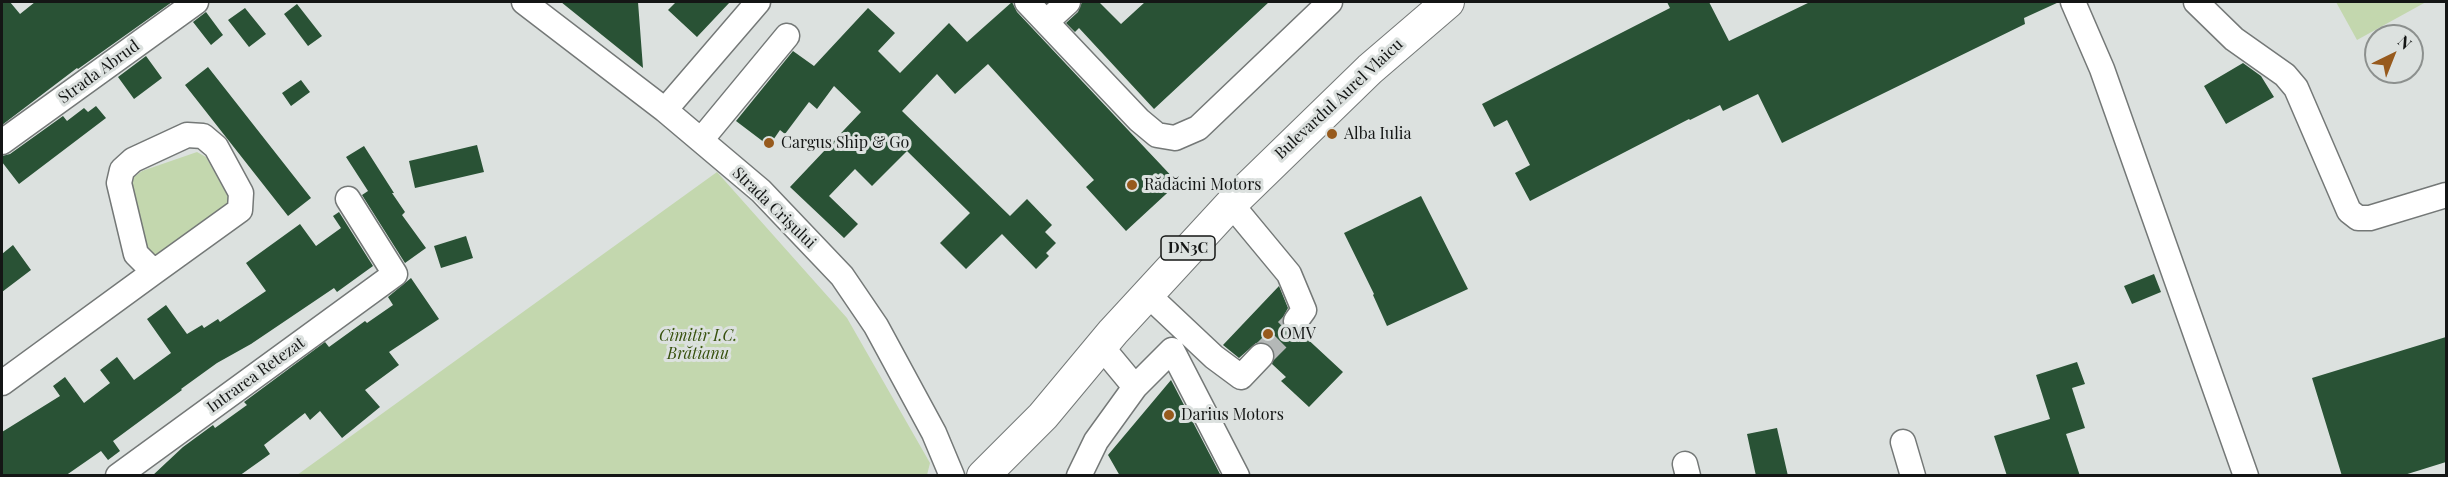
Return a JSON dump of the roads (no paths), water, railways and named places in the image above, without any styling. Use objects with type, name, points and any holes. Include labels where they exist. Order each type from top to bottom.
[{"type":"main road","name":"Bulevardul Aurel Vlaicu","points":[[983,476],[1043,416],[1147,294],[1231,204],[1338,98],[1448,2]]},
{"type":"main road","name":"Bulevardul Aurel Vlaicu","points":[[1014,476],[1024,450],[1043,416]]},
{"type":"street","name":"Strada Abrud","points":[[2,142],[196,2]]},
{"type":"street","name":"Strada Crișului","points":[[524,2],[665,110],[761,191],[842,276],[876,326],[934,433],[952,476]]},
{"type":"street","points":[[665,110],[758,2]]},
{"type":"street","points":[[1027,2],[1139,120],[1157,135],[1175,138],[1198,128],[1330,2]]},
{"type":"street","points":[[1046,22],[1068,2]]},
{"type":"street","points":[[2073,2],[2102,69],[2246,476]]},
{"type":"street","points":[[2196,2],[2234,39],[2285,75],[2296,88],[2349,211],[2358,218],[2370,218],[2446,195]]},
{"type":"street","points":[[701,140],[787,36]]},
{"type":"street","points":[[2,383],[240,210],[241,193],[216,147],[203,136],[187,135],[133,160],[122,170],[119,183],[136,254],[154,272]]},
{"type":"street","name":"Intrarea Retezat","points":[[118,476],[395,274],[348,199]]},
{"type":"street","points":[[1231,204],[1289,274],[1304,310],[1296,321]]},
{"type":"street","points":[[1147,294],[1214,357],[1241,377],[1261,356]]},
{"type":"street","points":[[1101,346],[1135,387]]},
{"type":"street","points":[[1079,476],[1096,441],[1135,387],[1172,350],[1237,476]]},
{"type":"street","points":[[1903,442],[1913,476]]},
{"type":"tunnel","points":[[1261,356],[1296,321]]},
{"type":"place","name":"Alba Iulia","points":[[1332,134]]},
{"type":"place","name":"Cargus Ship & Go","points":[[769,143]]},
{"type":"place","name":"Rădăcini Motors","points":[[1132,185]]},
{"type":"place","name":"OMV","points":[[1268,334]]},
{"type":"place","name":"Darius Motors","points":[[1169,415]]},
{"type":"park label","name":"Cimitir I.C. Brătianu","points":[[698,345]]}]
